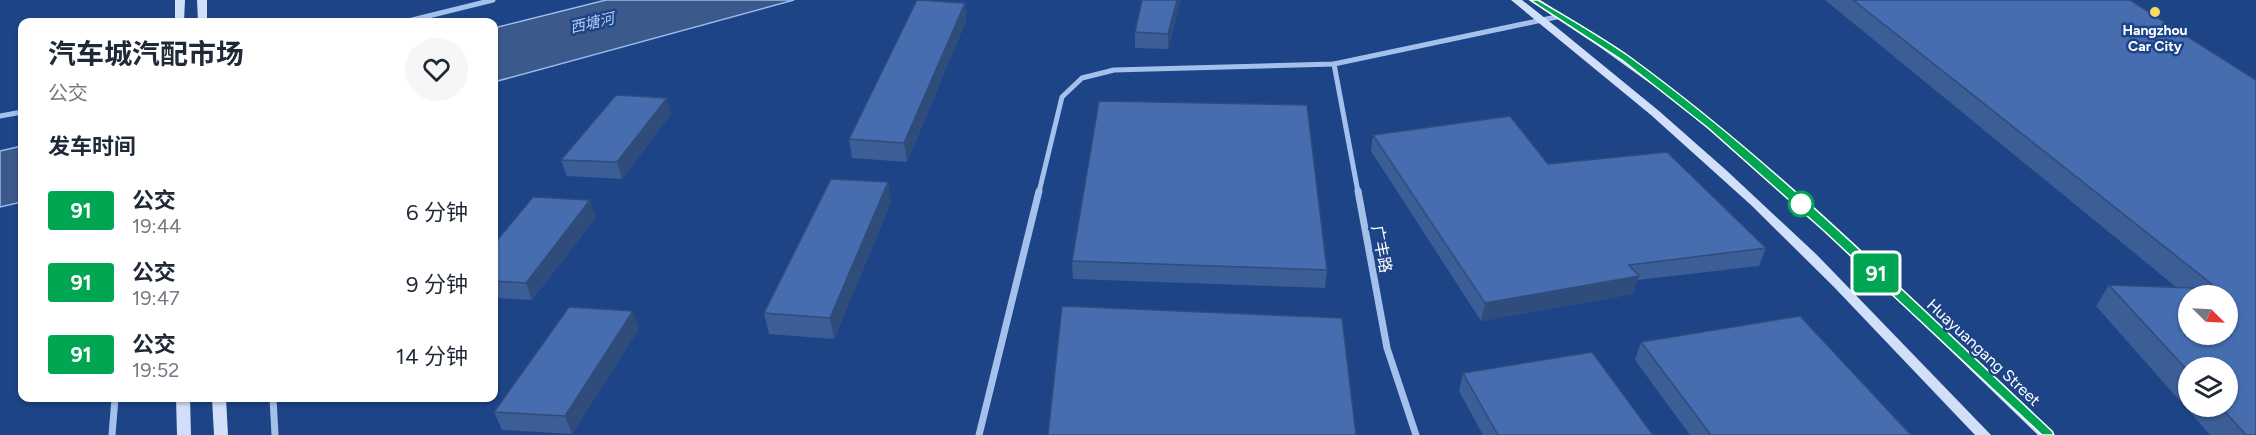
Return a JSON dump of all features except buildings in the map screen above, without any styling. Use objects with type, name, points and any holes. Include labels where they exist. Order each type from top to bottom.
[{"type":"street","points":[[180,0],[180,18]]},
{"type":"street","points":[[202,0],[203,18]]},
{"type":"street","points":[[420,18],[493,0]]},
{"type":"street","points":[[1516,0],[1605,69],[1670,124],[1788,234],[1984,435]]},
{"type":"street","name":"Huayuangang Street","points":[[1534,0],[1625,58],[1712,126],[1829,228],[2047,435]]},
{"type":"street","points":[[979,435],[1062,97],[1082,78],[1114,70],[1334,64],[1561,16]]},
{"type":"street","name":"广丰路","points":[[1334,64],[1387,348],[1416,435]]},
{"type":"street","points":[[0,116],[18,113]]},
{"type":"street","points":[[112,435],[115,402]]},
{"type":"street","points":[[183,402],[184,435]]},
{"type":"street","points":[[219,402],[221,435]]},
{"type":"street","points":[[273,402],[275,435]]},
{"type":"water","name":"西塘河","points":[[606,0],[794,0],[498,81],[498,27]]},
{"type":"water","points":[[18,147],[18,203],[0,207],[0,151]]},
{"type":"bus line","name":"91","points":[[1534,0],[1625,58],[1712,126],[1829,228],[2047,435]]},
{"type":"place","name":"Hangzhou Car City","points":[[2155,12]]}]
